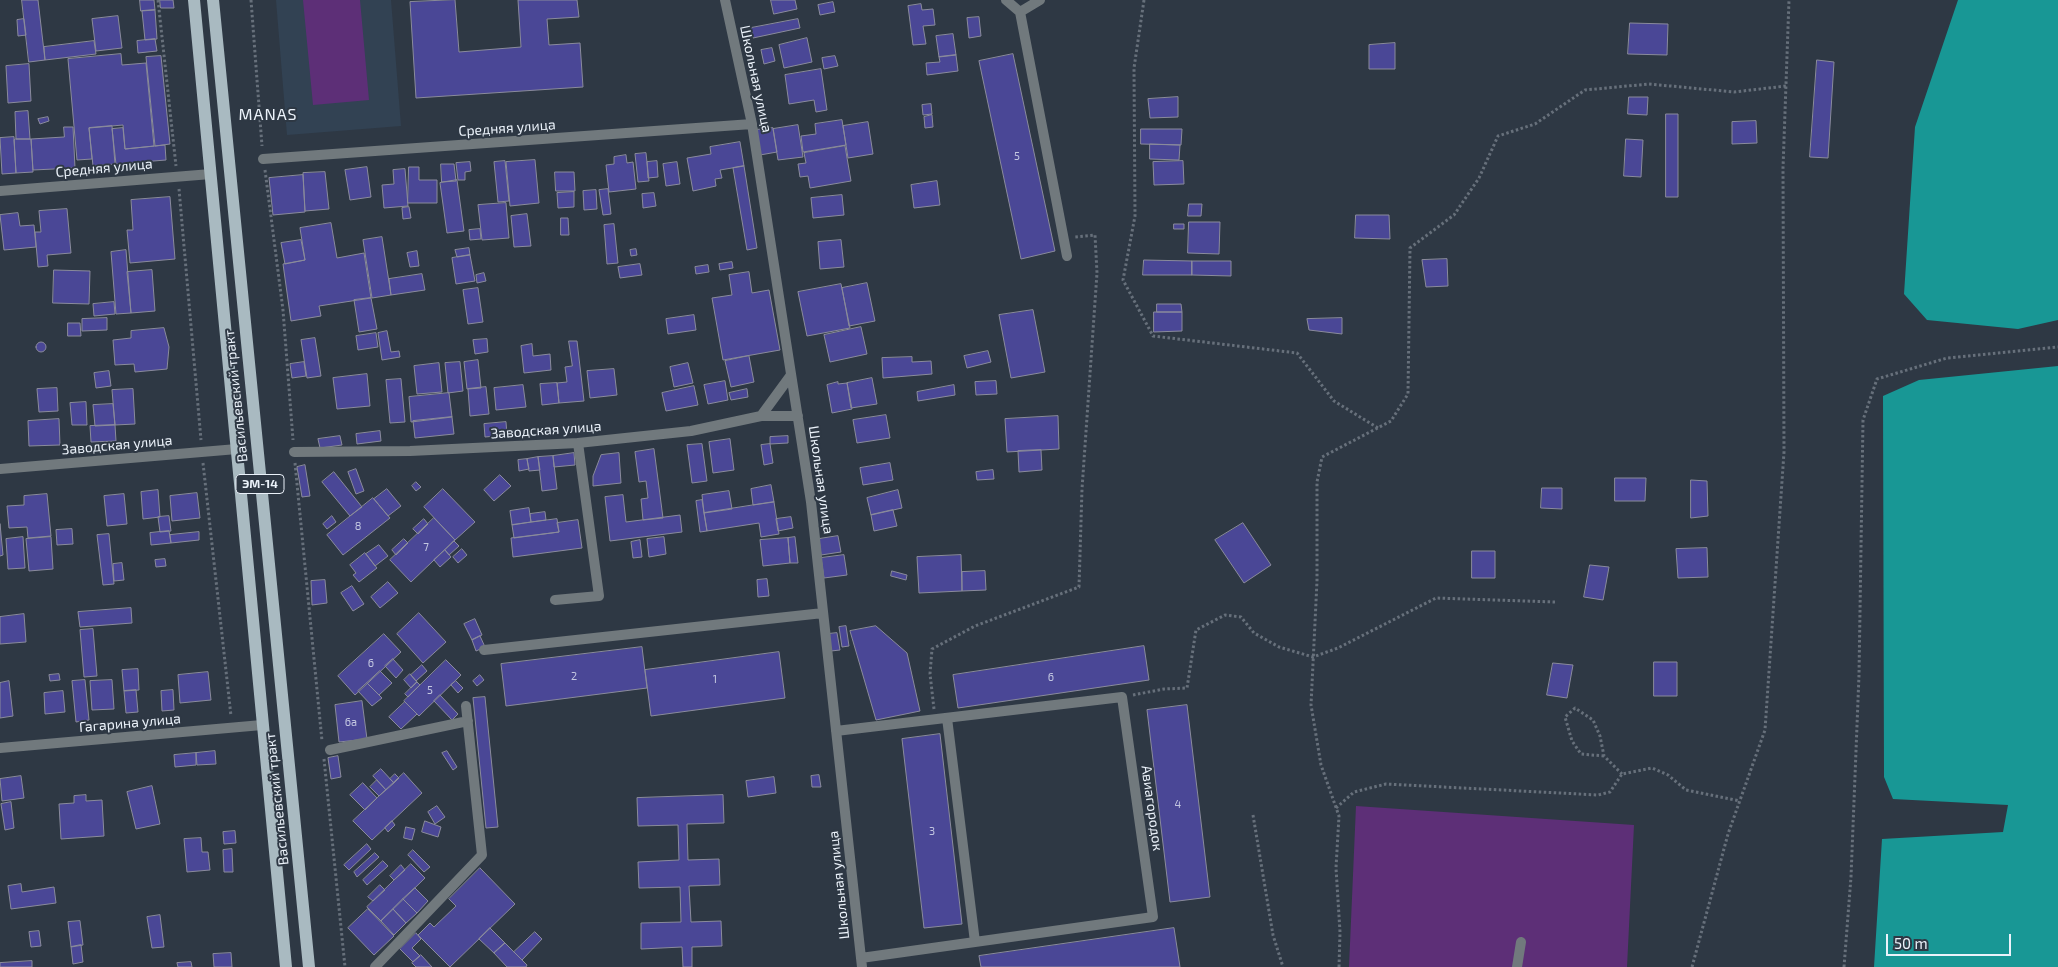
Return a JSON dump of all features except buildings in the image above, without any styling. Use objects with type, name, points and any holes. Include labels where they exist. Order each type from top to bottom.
[{"type":"main road","name":"Васильевский тракт","points":[[194,0],[286,967]]},
{"type":"main road","name":"Васильевский тракт","points":[[213,0],[309,967]]},
{"type":"street","name":"Школьная улица","points":[[726,0],[752,124],[811,502],[862,962]]},
{"type":"street","points":[[1006,0],[1020,12],[1067,256]]},
{"type":"street","points":[[1020,12],[1040,0]]},
{"type":"street","name":"Средняя улица","points":[[263,159],[752,124]]},
{"type":"street","name":"Средняя улица","points":[[0,191],[211,174]]},
{"type":"street","points":[[761,416],[792,376]]},
{"type":"street","name":"Заводская улица","points":[[294,452],[410,451],[578,443],[691,430],[761,416],[798,416]]},
{"type":"street","points":[[555,600],[599,596],[578,443]]},
{"type":"street","name":"Заводская улица","points":[[0,469],[237,449]]},
{"type":"street","points":[[484,650],[823,613]]},
{"type":"street","points":[[836,731],[1122,697]]},
{"type":"street","name":"Авиагородок","points":[[862,962],[975,942],[1153,917],[1122,697]]},
{"type":"street","points":[[375,967],[482,855],[466,706]]},
{"type":"street","points":[[947,718],[975,942]]},
{"type":"street","points":[[330,750],[468,721]]},
{"type":"street","name":"Гагарина улица","points":[[0,748],[262,725]]},
{"type":"street","points":[[1516,967],[1521,942]]},
{"type":"path","points":[[158,0],[177,176],[202,452],[233,728]]},
{"type":"path","points":[[251,0],[263,159],[283,310],[294,452],[345,967]]},
{"type":"path","points":[[1144,0],[1134,68],[1135,216],[1123,280],[1153,336],[1297,353],[1334,401],[1378,428]]},
{"type":"path","points":[[1692,967],[1728,834],[1766,730],[1784,452],[1783,168],[1789,0]]},
{"type":"path","points":[[1338,967],[1340,932],[1336,868],[1339,816],[1321,765],[1311,705],[1317,581],[1317,482],[1322,457],[1391,421],[1408,394],[1410,248],[1454,215],[1480,178],[1498,136],[1535,124],[1585,90],[1649,84],[1734,92],[1786,86]]},
{"type":"path","points":[[935,719],[930,674],[932,649],[975,626],[1079,587],[1082,488],[1096,273],[1095,235],[1064,239]]},
{"type":"path","points":[[1844,967],[1851,877],[1859,675],[1864,420],[1877,379],[1947,358],[2058,347]]},
{"type":"path","points":[[1122,697],[1164,689],[1187,688],[1196,630],[1225,615],[1241,617],[1254,633],[1279,647],[1313,657],[1338,648],[1436,598],[1555,602]]},
{"type":"path","points":[[1604,756],[1581,754],[1572,741],[1565,718],[1575,708],[1593,720],[1600,736],[1604,756],[1622,774]]},
{"type":"path","points":[[1336,808],[1354,792],[1386,784],[1598,795],[1610,792],[1622,774],[1652,768],[1668,775],[1686,790],[1740,801]]},
{"type":"path","points":[[1253,815],[1273,935],[1283,967]]},
{"type":"shaded area","points":[[276,0],[391,0],[401,126],[287,135]]},
{"type":"shaded area","points":[[303,0],[360,0],[369,100],[313,105]]},
{"type":"shaded area","points":[[1958,0],[2058,0],[2058,320],[2018,329],[1927,320],[1904,294],[1915,127]]},
{"type":"shaded area","points":[[2058,366],[2058,967],[1874,967],[1882,839],[2003,832],[2008,805],[1893,799],[1884,777],[1883,396],[1919,380]]},
{"type":"shaded area","points":[[1356,806],[1634,825],[1627,967],[1349,967]]},
{"type":"district","name":"MANAS","points":[[268,115]]}]
